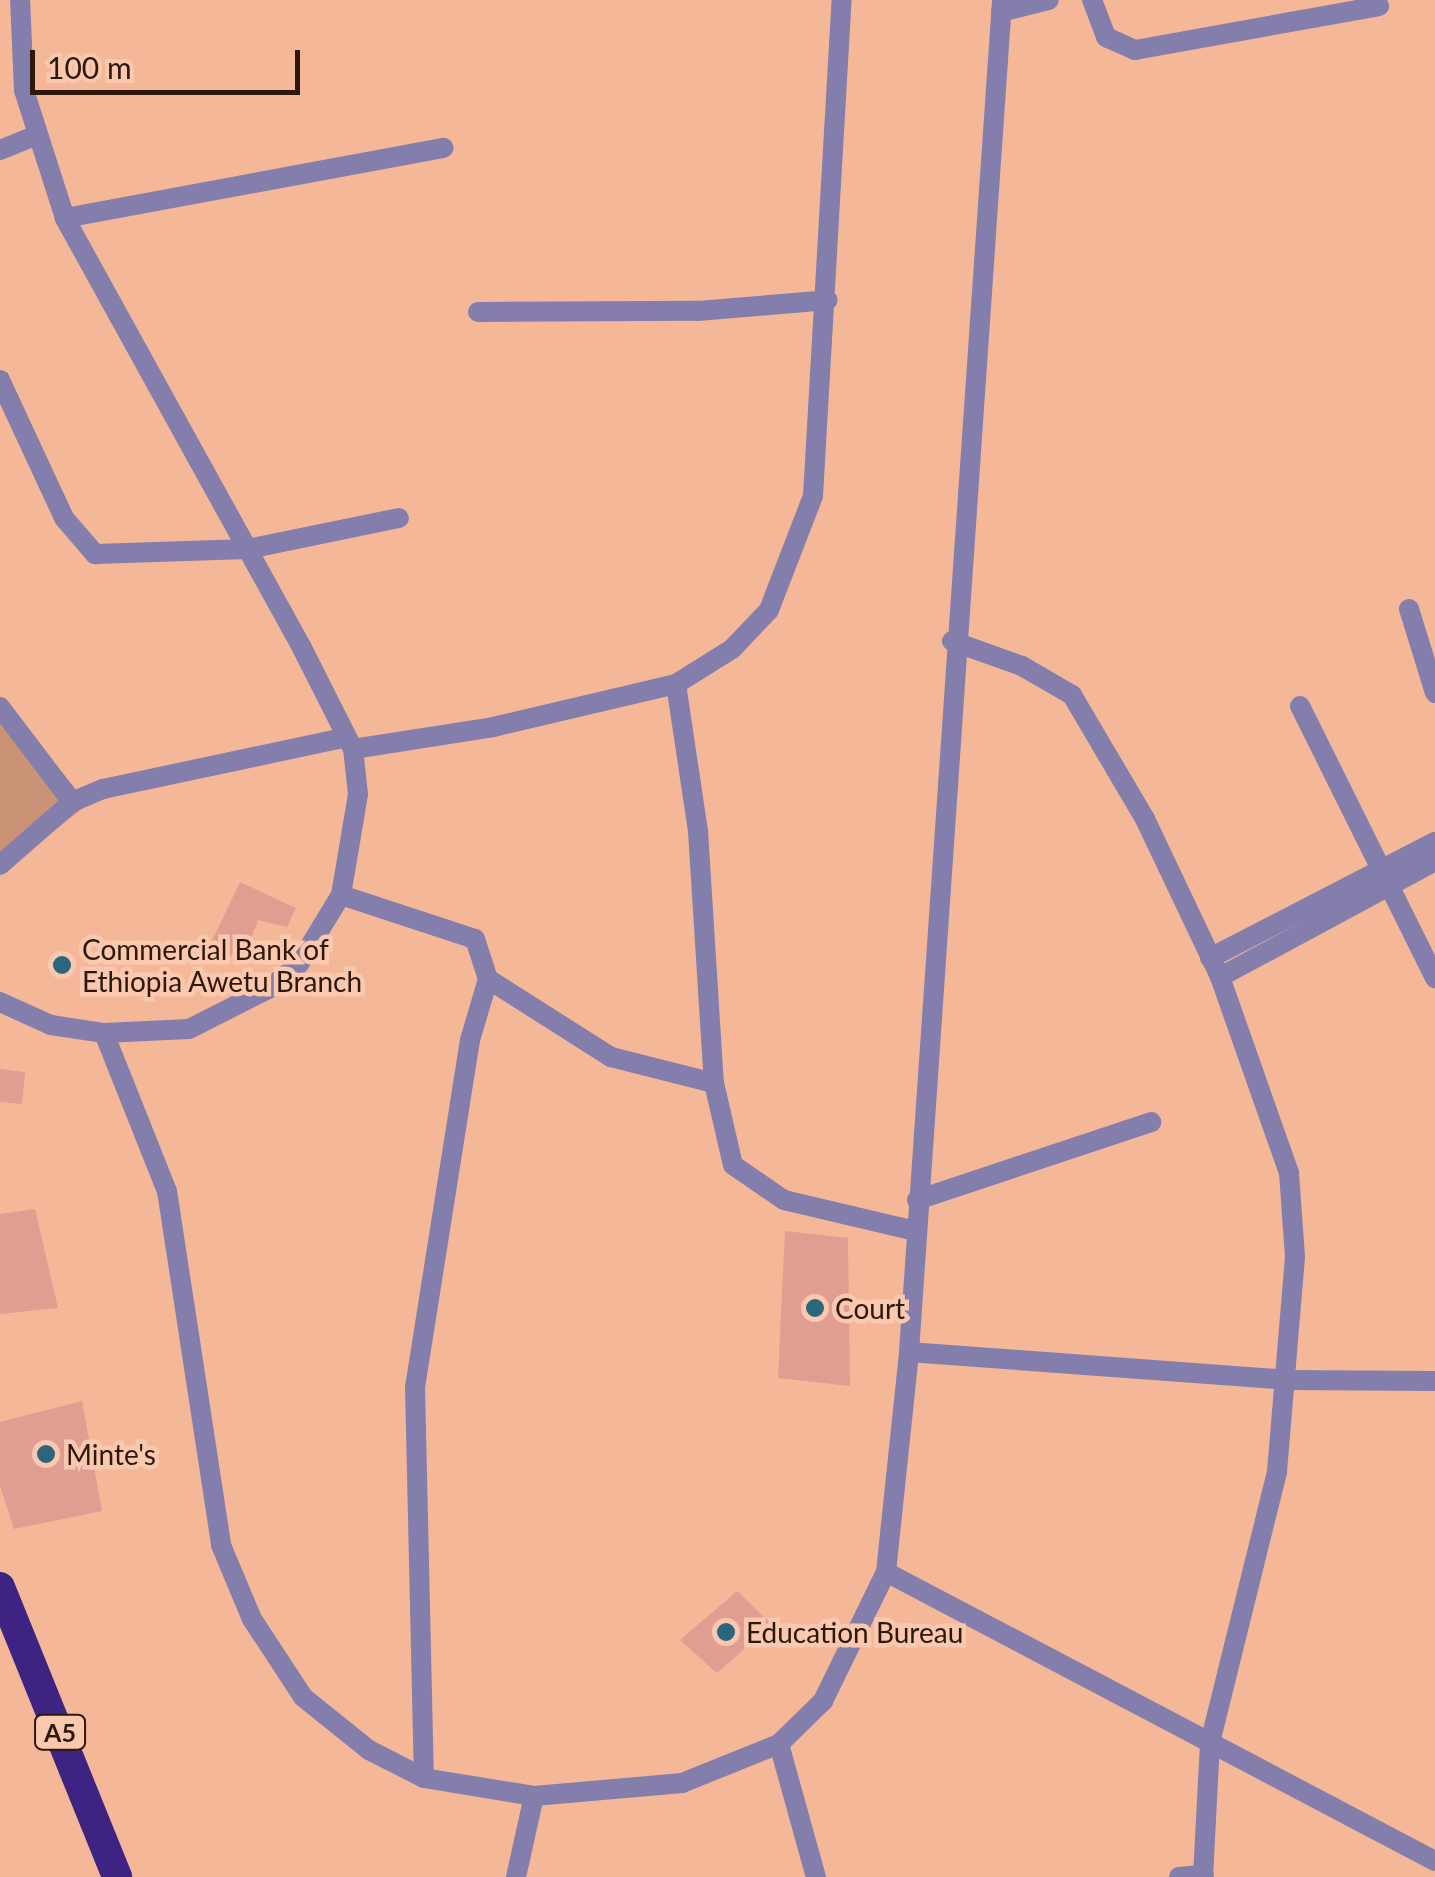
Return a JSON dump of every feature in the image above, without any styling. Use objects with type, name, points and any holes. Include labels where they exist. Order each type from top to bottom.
[{"type":"highway","name":"A5","points":[[0,1587],[117,1877]]},
{"type":"street","points":[[0,1002],[51,1024],[104,1033],[189,1029],[270,988],[299,964],[341,894],[355,846],[350,743],[65,218],[36,136],[20,0]]},
{"type":"street","points":[[0,866],[72,802],[209,760],[493,728],[676,684],[732,649],[769,610],[790,569],[813,496],[828,300],[842,0]]},
{"type":"street","points":[[104,1033],[166,1191],[222,1545],[252,1619],[303,1698],[369,1750],[424,1778],[534,1796],[682,1784],[779,1744],[823,1700],[886,1572],[909,1352],[952,641],[1001,6],[1049,0]]},
{"type":"street","points":[[1092,0],[1106,36],[1135,50],[1379,6]]},
{"type":"street","points":[[0,150],[36,136]]},
{"type":"street","points":[[65,218],[444,148]]},
{"type":"street","points":[[478,312],[698,311],[828,300]]},
{"type":"street","points":[[0,380],[64,518],[95,554],[248,549],[399,518]]},
{"type":"street","points":[[1409,609],[1435,693]]},
{"type":"street","points":[[952,641],[1022,666],[1072,695],[1145,819],[1220,978],[1288,1174],[1295,1257],[1277,1472],[1210,1743],[1203,1876],[1179,1877]]},
{"type":"street","points":[[676,684],[698,831],[714,1084],[730,1155],[744,1178],[784,1200],[915,1231]]},
{"type":"street","points":[[1300,706],[1383,882],[1435,978]]},
{"type":"street","points":[[0,707],[72,802]]},
{"type":"street","points":[[1220,978],[1383,882],[1435,842]]},
{"type":"street","points":[[1210,958],[1435,862]]},
{"type":"street","points":[[341,894],[474,939],[488,978],[470,1040],[415,1386],[424,1778]]},
{"type":"street","points":[[488,978],[611,1057],[714,1084]]},
{"type":"street","points":[[917,1200],[1152,1122]]},
{"type":"street","points":[[909,1352],[1287,1380],[1435,1381]]},
{"type":"street","points":[[886,1572],[1435,1861]]},
{"type":"street","points":[[779,1744],[816,1877]]},
{"type":"street","points":[[516,1877],[534,1796]]},
{"type":"shaded area","points":[[0,697],[88,804],[0,874]]},
{"type":"building","points":[[240,882],[296,908],[287,927],[258,920],[243,960],[209,947]]},
{"type":"building","points":[[0,1069],[25,1072],[22,1104],[0,1102]]},
{"type":"building","points":[[35,1209],[58,1308],[0,1314],[0,1214]]},
{"type":"building","name":"Court","points":[[785,1231],[848,1238],[850,1386],[778,1378]]},
{"type":"building","name":"Minte's","points":[[82,1401],[102,1511],[14,1529],[0,1486],[0,1422]]},
{"type":"building","name":"Education Bureau","points":[[737,1591],[772,1625],[717,1673],[680,1640]]},
{"type":"place","name":"Commercial Bank of Ethiopia Awetu Branch","points":[[62,965]]},
{"type":"place","name":"Court","points":[[815,1308]]},
{"type":"place","name":"Minte's","points":[[46,1454]]},
{"type":"place","name":"Education Bureau","points":[[726,1632]]}]
